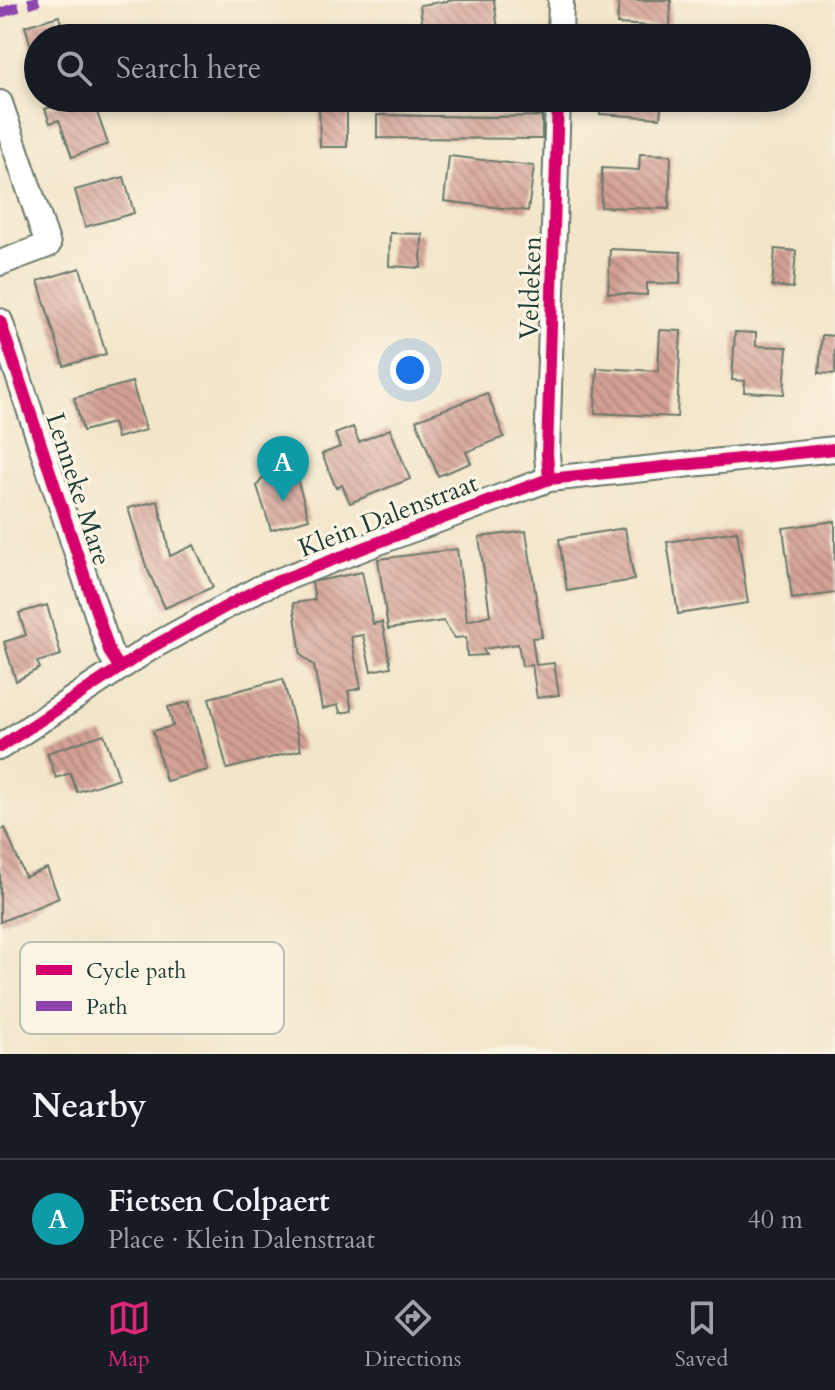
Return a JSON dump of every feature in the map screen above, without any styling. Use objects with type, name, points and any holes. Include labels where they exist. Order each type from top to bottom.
[{"type":"street","points":[[560,24],[561,0]]},
{"type":"street","points":[[0,103],[48,245],[0,263]]},
{"type":"street","name":"Veldeken","points":[[549,479],[547,454],[558,112]]},
{"type":"street","name":"Lenneke Mare","points":[[0,321],[110,653],[120,668]]},
{"type":"street","name":"Klein Dalenstraat","points":[[0,747],[150,648],[260,588],[549,479],[835,449]]},
{"type":"building","points":[[455,0],[494,0],[497,24],[422,24],[420,5]]},
{"type":"building","points":[[619,0],[671,0],[670,24],[617,24]]},
{"type":"building","points":[[59,16],[62,24],[32,24]]},
{"type":"building","points":[[46,112],[97,112],[108,144],[72,157],[59,120],[50,123]]},
{"type":"building","points":[[319,112],[347,112],[347,147],[320,147]]},
{"type":"building","points":[[600,112],[661,112],[660,118]]},
{"type":"building","points":[[377,115],[542,116],[542,139],[377,138]]},
{"type":"building","points":[[640,154],[671,155],[669,209],[601,207],[602,168],[639,170]]},
{"type":"building","points":[[449,156],[534,166],[528,211],[444,201]]},
{"type":"building","points":[[124,177],[134,213],[85,227],[75,190]]},
{"type":"building","points":[[390,233],[422,234],[421,268],[389,266]]},
{"type":"building","points":[[610,249],[681,252],[680,284],[647,283],[647,295],[608,293]]},
{"type":"building","points":[[775,249],[796,251],[793,288],[772,286]]},
{"type":"building","points":[[80,268],[106,354],[64,366],[38,281]]},
{"type":"building","points":[[660,330],[681,331],[677,417],[595,413],[597,368],[658,371]]},
{"type":"building","points":[[735,332],[756,333],[756,346],[787,347],[784,394],[744,392],[745,381],[732,380]]},
{"type":"building","points":[[822,335],[835,336],[835,374],[819,373]]},
{"type":"building","points":[[132,382],[146,430],[117,438],[113,423],[83,431],[74,398]]},
{"type":"building","points":[[487,393],[504,437],[466,452],[471,463],[438,476],[416,420]]},
{"type":"building","points":[[353,427],[359,442],[390,429],[410,479],[350,503],[342,485],[336,488],[322,454],[340,447],[335,434]]},
{"type":"building","points":[[293,465],[309,519],[271,530],[257,486],[267,472]]},
{"type":"building","points":[[158,501],[170,556],[194,545],[213,587],[165,608],[146,566],[128,508]]},
{"type":"building","points":[[835,521],[835,593],[792,599],[783,528]]},
{"type":"building","points":[[625,528],[634,580],[567,591],[559,539]]},
{"type":"building","points":[[526,531],[542,637],[532,638],[536,665],[554,663],[559,695],[537,698],[532,665],[522,666],[518,644],[483,649],[486,655],[467,656],[466,637],[455,638],[443,621],[388,629],[378,559],[457,549],[467,621],[490,615],[479,537]]},
{"type":"building","points":[[737,531],[748,603],[678,614],[667,542]]},
{"type":"building","points":[[362,572],[373,624],[382,622],[391,667],[371,671],[363,635],[351,637],[361,688],[348,691],[352,711],[340,713],[338,705],[322,709],[314,666],[301,655],[293,603],[315,600],[312,582]]},
{"type":"building","points":[[47,605],[61,655],[37,662],[40,668],[16,681],[4,642],[26,635],[19,613]]},
{"type":"building","points":[[283,679],[301,750],[227,769],[209,698]]},
{"type":"building","points":[[189,702],[208,770],[166,781],[153,731],[173,726],[168,707]]},
{"type":"building","points":[[104,734],[119,778],[77,792],[70,773],[56,778],[47,753]]},
{"type":"building","points":[[5,828],[25,877],[47,868],[59,898],[0,922],[0,830]]},
{"type":"marked path","points":[[0,13],[39,0]]},
{"type":"cycle path","points":[[549,479],[547,454],[558,112]]},
{"type":"cycle path","points":[[0,321],[110,653],[120,668]]},
{"type":"cycle path","points":[[0,747],[150,648],[260,588],[549,479],[835,449]]},
{"type":"place","name":"Fietsen Colpaert","points":[[283,502]]}]
